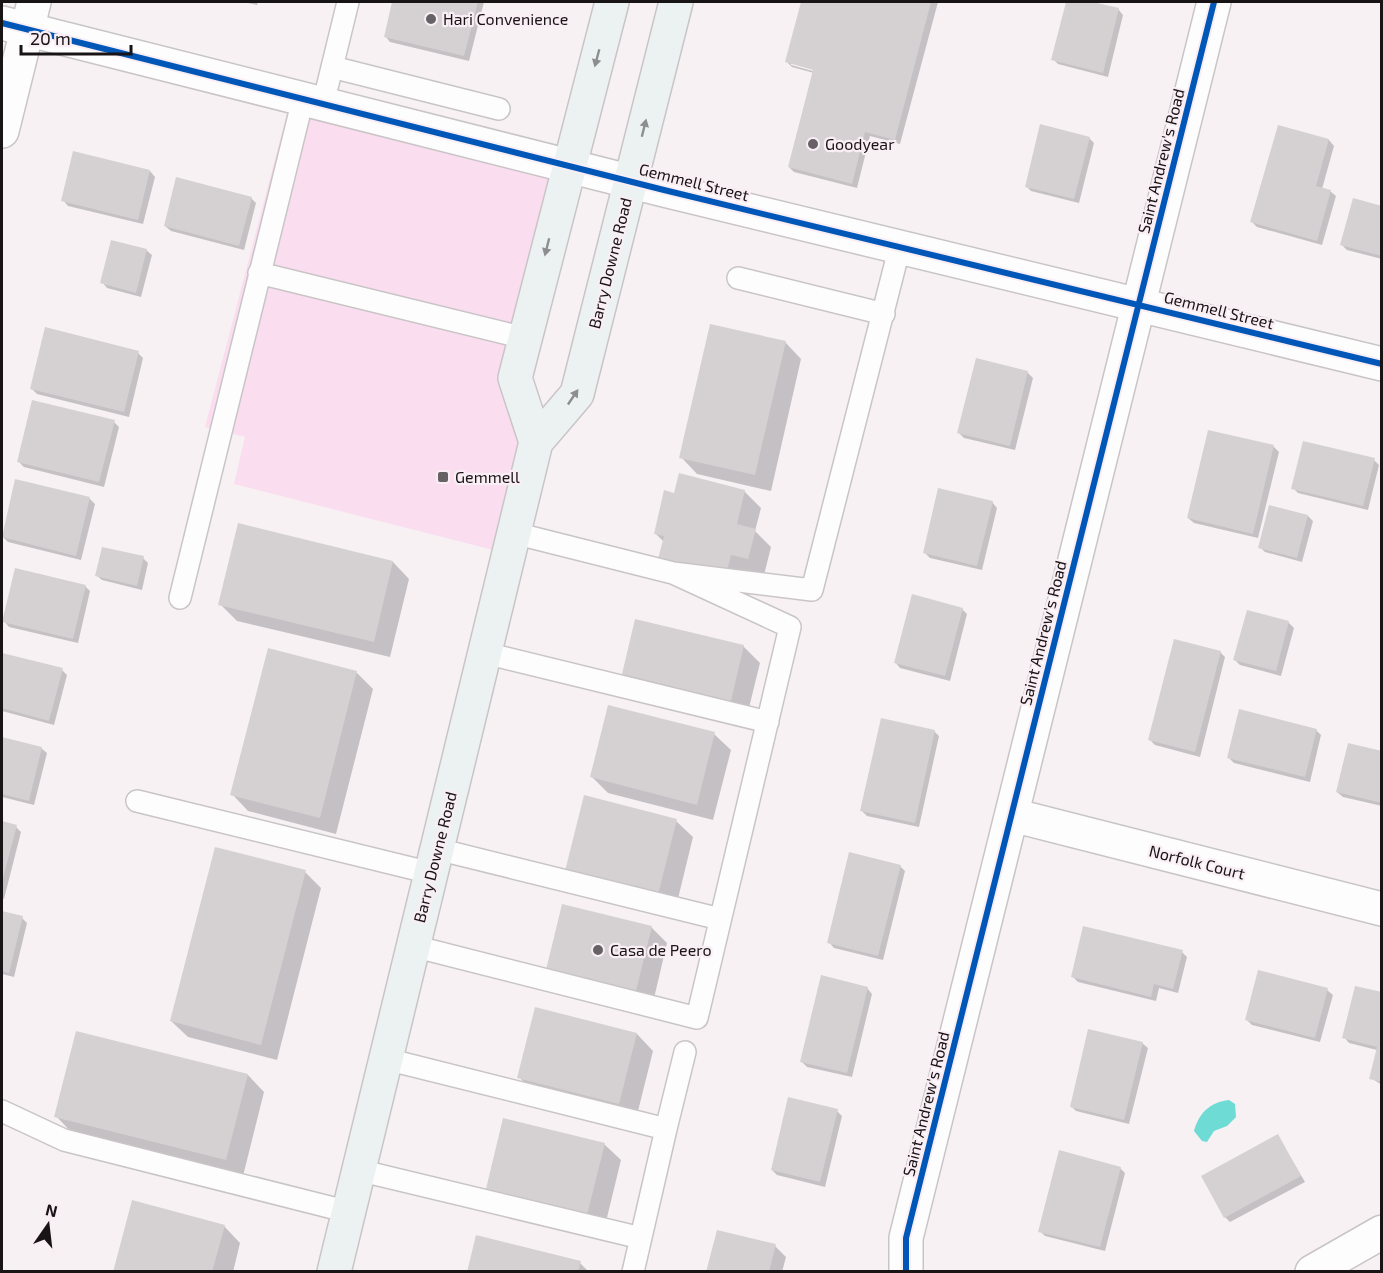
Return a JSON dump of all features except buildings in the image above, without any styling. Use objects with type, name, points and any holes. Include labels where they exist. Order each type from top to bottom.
[{"type":"main road","points":[[536,442],[515,378],[612,2]]},
{"type":"main road","name":"Barry Downe Road","points":[[334,1272],[536,442],[577,394],[676,2]]},
{"type":"street","name":"Saint Andrew's Road","points":[[906,1272],[906,1238],[1214,2]]},
{"type":"street","name":"Gemmell Street","points":[[21,18],[313,101],[569,166],[1382,364]]},
{"type":"street","points":[[2,131],[21,18]]},
{"type":"street","name":"Norfolk Court","points":[[1012,815],[1382,909]]},
{"type":"street","points":[[1312,1272],[1382,1232]]},
{"type":"lane","points":[[180,598],[259,273],[313,101],[332,67],[348,2]]},
{"type":"lane","points":[[332,67],[499,109]]},
{"type":"lane","points":[[514,533],[673,573],[812,590],[900,246]]},
{"type":"lane","points":[[259,273],[525,338]]},
{"type":"lane","points":[[738,278],[884,314]]},
{"type":"lane","points":[[413,946],[697,1018],[790,627],[673,573]]},
{"type":"lane","points":[[485,653],[768,722]]},
{"type":"lane","points":[[138,801],[720,920]]},
{"type":"lane","points":[[633,1272],[684,1052]]},
{"type":"lane","points":[[386,1059],[666,1129]]},
{"type":"lane","points":[[2,1111],[64,1140],[348,1212]]},
{"type":"lane","points":[[358,1170],[640,1238]]},
{"type":"shaded area","points":[[291,98],[565,168],[521,340],[532,442],[505,553],[234,484],[245,437],[205,427]]},
{"type":"water","points":[[1229,1100],[1235,1104],[1236,1117],[1227,1126],[1214,1131],[1207,1142],[1202,1141],[1194,1131],[1202,1114],[1216,1103]]},
{"type":"cycle path","points":[[906,1272],[906,1238],[1214,2]]},
{"type":"cycle path","points":[[2,23],[664,190],[1382,364]]},
{"type":"place","name":"Hari Convenience","points":[[431,19]]},
{"type":"place","name":"Goodyear","points":[[813,144]]},
{"type":"place","name":"Gemmell","points":[[443,477]]},
{"type":"place","name":"Casa de Peero","points":[[598,950]]}]
